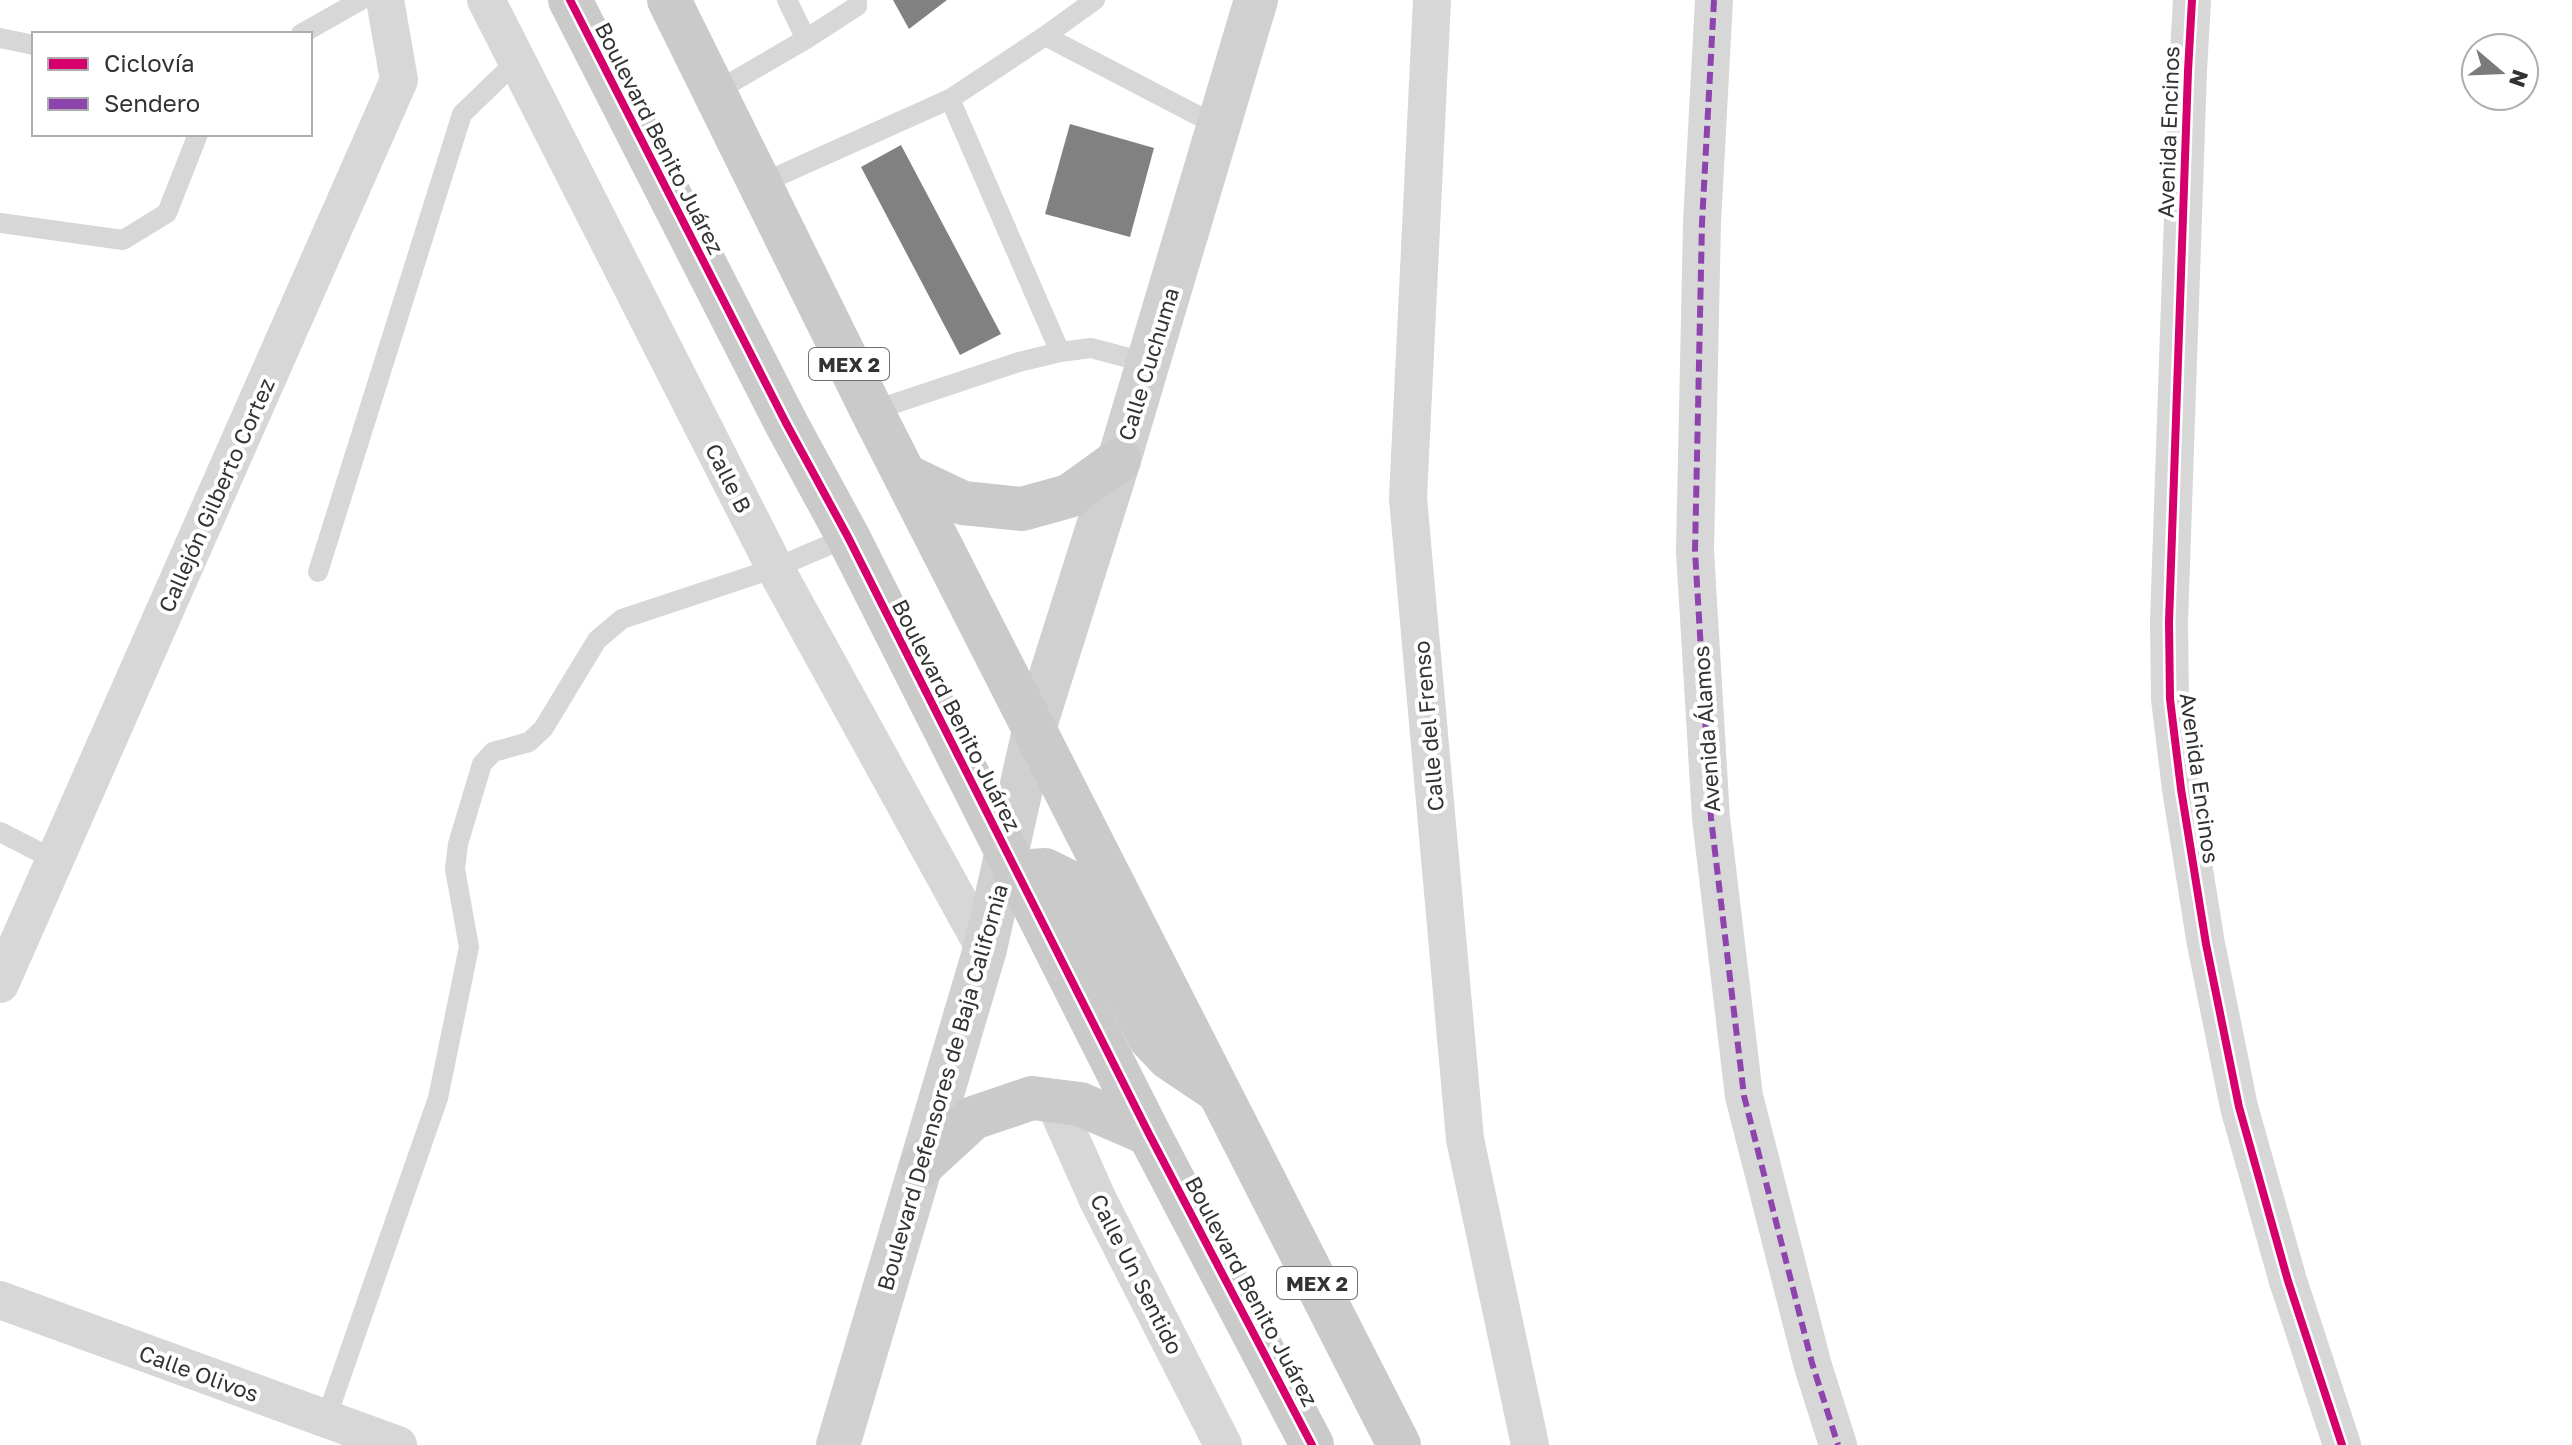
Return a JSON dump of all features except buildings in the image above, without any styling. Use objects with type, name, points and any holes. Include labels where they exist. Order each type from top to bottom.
[{"type":"main road","name":"Boulevard Benito Juárez","points":[[570,0],[786,423],[848,537],[1149,1134],[1312,1445]]},
{"type":"main road","name":"MEX 2","points":[[675,2],[715,92],[872,411],[1399,1445]]},
{"type":"main road","points":[[906,476],[963,503],[1022,509],[1069,496],[1119,460]]},
{"type":"main road","points":[[1012,864],[1045,870],[1065,880],[1150,1038],[1169,1058],[1220,1092]]},
{"type":"main road","points":[[922,1165],[973,1118],[1032,1098],[1080,1104],[1149,1134]]},
{"type":"street","name":"Callejón Gilberto Cortez","points":[[0,984],[399,80],[385,0]]},
{"type":"street","name":"Calle B","points":[[486,0],[775,568],[985,949]]},
{"type":"street","name":"Calle Cuchuma","points":[[1035,726],[1119,460],[1256,0]]},
{"type":"street","name":"Calle del Frenso","points":[[1432,0],[1408,498],[1465,1139],[1530,1445]]},
{"type":"street","name":"Avenida Álamos","points":[[1714,0],[1702,223],[1695,551],[1711,818],[1744,1096],[1812,1363],[1838,1445]]},
{"type":"street","name":"Avenida Encinos","points":[[2192,0],[2170,591],[2170,699],[2206,944],[2239,1107],[2288,1281],[2342,1445]]},
{"type":"street","name":"Boulevard Defensores de Baja California","points":[[838,1445],[1012,864],[1035,726]]},
{"type":"street","name":"Calle Un Sentido","points":[[1054,1101],[1098,1200],[1223,1445]]},
{"type":"street","name":"Calle Olivos","points":[[0,1300],[398,1445]]},
{"type":"lane","points":[[305,32],[361,0]]},
{"type":"lane","points":[[787,0],[806,39]]},
{"type":"lane","points":[[715,92],[857,6],[857,0]]},
{"type":"lane","points":[[760,184],[950,99],[1095,0]]},
{"type":"lane","points":[[1045,36],[1220,127]]},
{"type":"lane","points":[[0,38],[32,45]]},
{"type":"lane","points":[[318,572],[462,114],[518,60]]},
{"type":"lane","points":[[950,99],[1060,352]]},
{"type":"lane","points":[[0,223],[123,240],[167,213],[197,136]]},
{"type":"lane","points":[[872,411],[1019,362],[1060,352],[1091,348],[1148,363]]},
{"type":"lane","points":[[326,1419],[438,1098],[469,947],[455,869],[458,844],[482,764],[493,752],[529,742],[543,729],[597,640],[622,619],[775,568],[848,537]]},
{"type":"lane","points":[[0,832],[55,860]]},
{"type":"marked path","points":[[1714,0],[1702,223],[1695,551],[1711,818],[1744,1096],[1812,1363],[1838,1445]]},
{"type":"cycle path","points":[[570,0],[786,423],[848,537],[1149,1134],[1312,1445]]},
{"type":"cycle path","points":[[2192,0],[2169,622],[2170,699],[2206,944],[2239,1107],[2288,1281],[2342,1445]]}]
